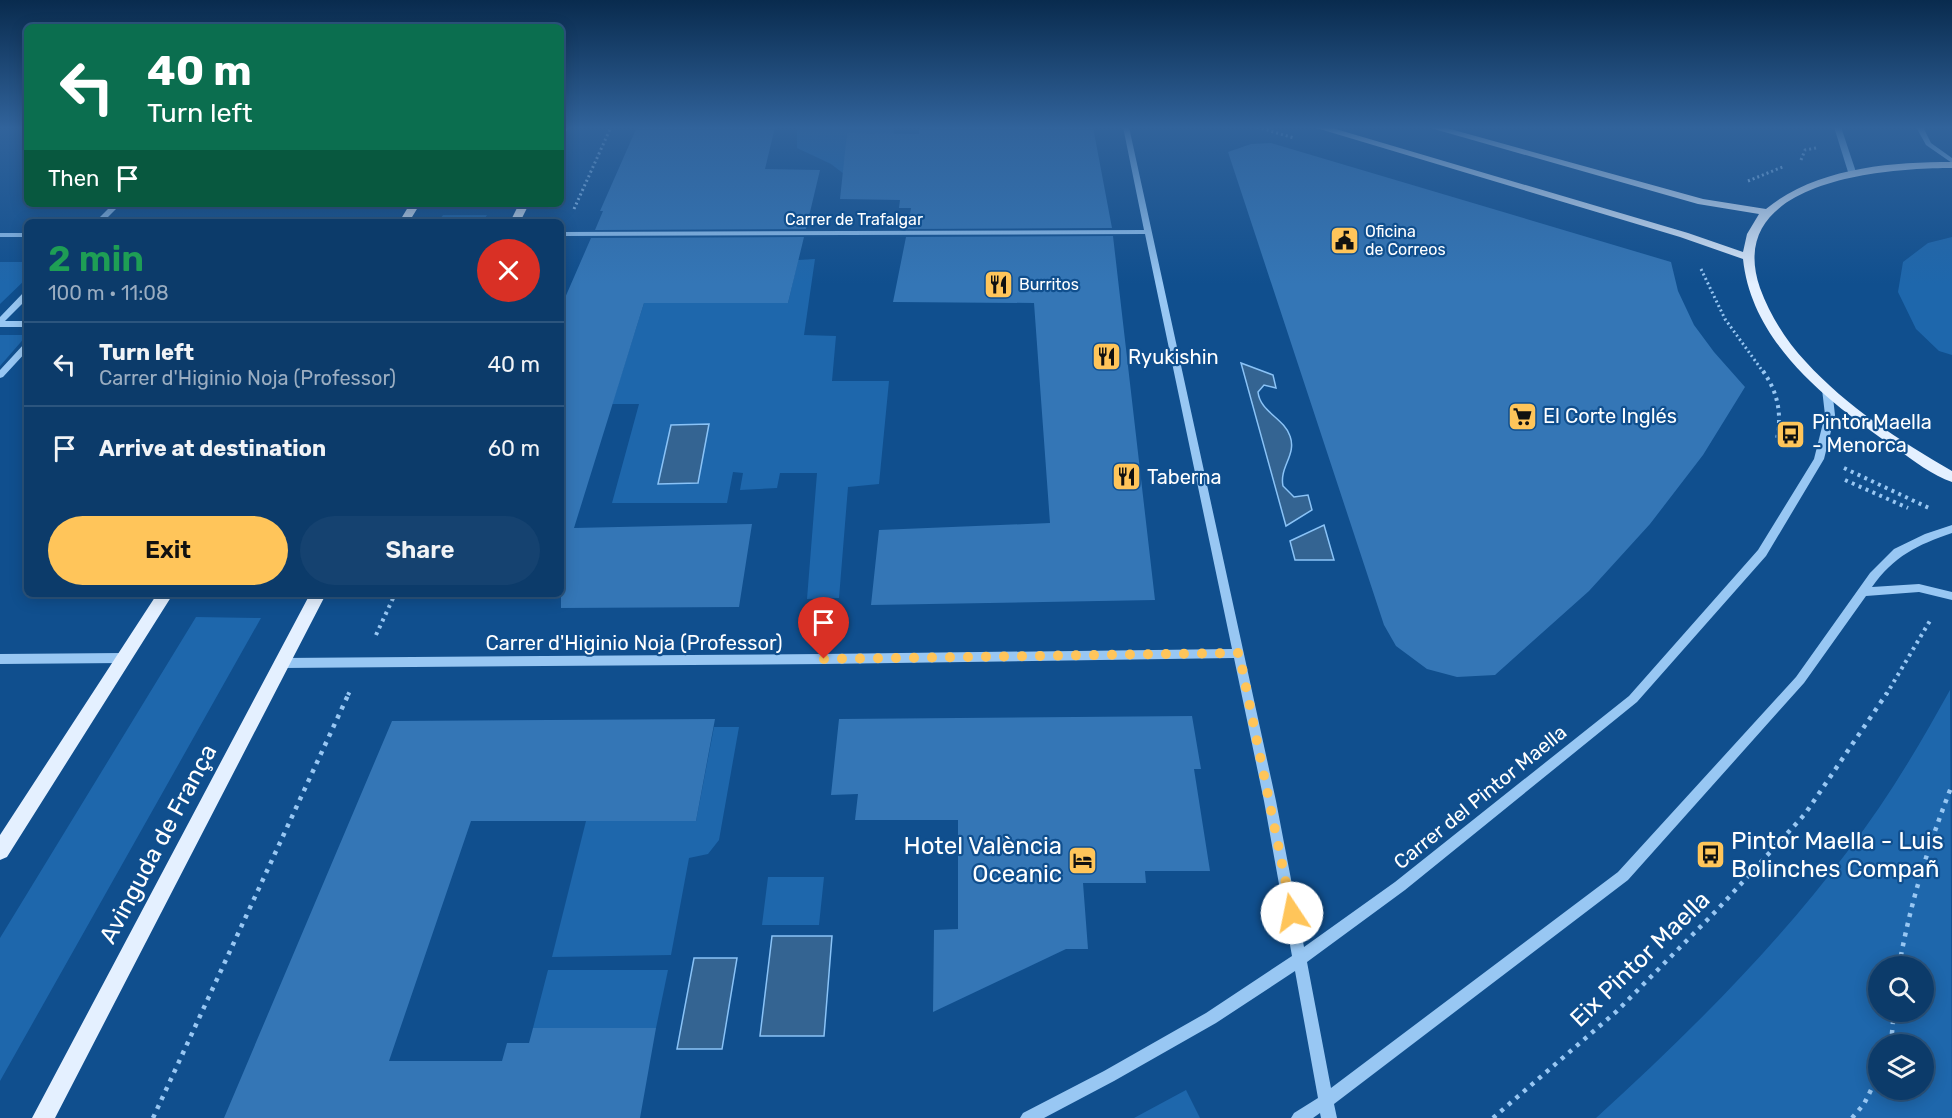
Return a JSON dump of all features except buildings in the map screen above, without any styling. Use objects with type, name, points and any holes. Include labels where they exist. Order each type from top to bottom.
[{"type":"main road","points":[[1493,179],[1684,235],[1747,257]]},
{"type":"main road","points":[[1618,179],[1702,202],[1766,212]]},
{"type":"main road","points":[[1831,179],[1789,194],[1766,212],[1752,234],[1747,257],[1751,283],[1788,349],[1827,389],[1879,430],[1952,477]]},
{"type":"main road","points":[[0,851],[163,597]]},
{"type":"main road","name":"Avinguda de França","points":[[43,1118],[316,597]]},
{"type":"street","points":[[1137,179],[1239,653],[1301,958],[1329,1118]]},
{"type":"street","points":[[102,219],[114,207]]},
{"type":"street","name":"Carrer de Trafalgar","points":[[564,234],[1148,232]]},
{"type":"street","points":[[0,245],[10,235]]},
{"type":"street","points":[[0,236],[24,235]]},
{"type":"street","points":[[0,323],[24,297]]},
{"type":"street","points":[[0,323],[24,324]]},
{"type":"street","points":[[0,375],[24,349]]},
{"type":"street","name":"Carrer del Pintor Maella","points":[[1028,1118],[1109,1077],[1211,1018],[1301,958],[1400,886],[1633,699],[1762,553],[1819,459],[1830,415],[1827,389]]},
{"type":"street","points":[[1299,1118],[1326,1101],[1623,876],[1800,680],[1874,576],[1898,552],[1952,529]]},
{"type":"street","points":[[1863,592],[1919,588],[1952,596]]},
{"type":"street","name":"Carrer d'Higinio Noja (Professor)","points":[[282,663],[1239,653]]},
{"type":"street","points":[[0,659],[123,658]]},
{"type":"path","points":[[572,213],[588,179]]},
{"type":"path","points":[[1742,183],[1752,179]]},
{"type":"path","points":[[1698,265],[1730,327],[1775,388],[1783,413],[1777,439],[1787,447]]},
{"type":"path","points":[[1848,470],[1918,502]]},
{"type":"path","points":[[1845,480],[1908,508]]},
{"type":"path","points":[[377,633],[394,597]]},
{"type":"path","name":"Eix Pintor Maella","points":[[1493,1118],[1617,1011],[1717,910],[1805,814],[1876,711],[1934,614]]},
{"type":"path","points":[[153,1118],[350,692]]},
{"type":"path","points":[[1901,956],[1909,909],[1923,861],[1952,784]]},
{"type":"path","points":[[1851,1118],[1868,1096]]},
{"type":"shaded area","points":[[443,215],[487,215],[485,219],[440,219]]},
{"type":"shaded area","points":[[1952,237],[1952,355],[1939,351],[1916,329],[1898,292],[1903,262],[1928,243]]},
{"type":"shaded area","points":[[815,259],[804,335],[836,336],[832,381],[889,381],[879,484],[848,487],[839,598],[807,599],[817,473],[780,473],[777,488],[740,490],[743,473],[733,472],[727,503],[612,503],[639,404],[612,404],[644,303],[788,303],[798,260]]},
{"type":"shaded area","points":[[0,262],[24,262],[24,281],[0,304]]},
{"type":"shaded area","points":[[0,335],[24,335],[24,338],[0,366]]},
{"type":"shaded area","points":[[1241,363],[1273,375],[1276,388],[1264,385],[1258,392],[1263,405],[1287,430],[1292,443],[1283,473],[1283,486],[1294,497],[1308,495],[1312,510],[1286,526]]},
{"type":"shaded area","points":[[709,424],[698,483],[658,484],[671,425]]},
{"type":"shaded area","points":[[1324,525],[1334,560],[1295,560],[1290,541]]},
{"type":"shaded area","points":[[196,617],[261,618],[0,1081],[0,938]]},
{"type":"shaded area","points":[[1950,690],[1952,1118],[1596,1118],[1728,991],[1790,923],[1847,852],[1901,773]]},
{"type":"shaded area","points":[[714,727],[739,727],[719,840],[708,854],[689,858],[671,955],[552,957],[586,821],[696,821]]},
{"type":"shaded area","points":[[768,877],[824,877],[819,925],[762,925]]},
{"type":"shaded area","points":[[772,936],[832,936],[824,1036],[760,1036]]},
{"type":"shaded area","points":[[694,958],[737,958],[722,1049],[677,1049]]},
{"type":"shaded area","points":[[548,970],[668,970],[656,1028],[533,1028]]},
{"type":"shaded area","points":[[1186,1090],[1200,1118],[1134,1118]]},
{"type":"place","name":"Oficina de Correos","points":[[1344,240]]},
{"type":"place","name":"Burritos","points":[[998,284]]},
{"type":"place","name":"Ryukishin","points":[[1107,357]]},
{"type":"place","name":"El Corte Inglés","points":[[1522,416]]},
{"type":"place","name":"Pintor Maella - Menorca","points":[[1791,434]]},
{"type":"place","name":"Taberna","points":[[1126,477]]},
{"type":"place","name":"Pintor Maella - Luis Bolinches Compañ","points":[[1710,855]]},
{"type":"place","name":"Hotel València Oceanic","points":[[1083,860]]},
{"type":"route","points":[[824,659],[1239,653],[1292,913]]}]
